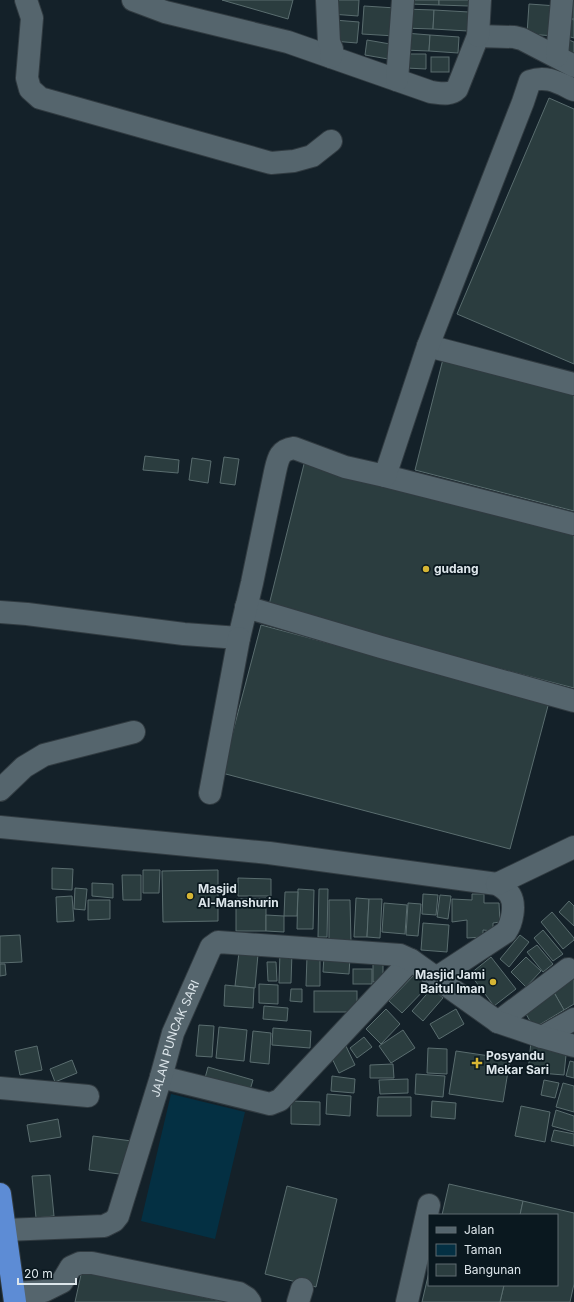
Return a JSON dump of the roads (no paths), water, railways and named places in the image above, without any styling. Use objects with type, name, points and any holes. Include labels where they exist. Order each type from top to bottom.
[{"type":"highway","points":[[0,1194],[14,1298]]},
{"type":"street","points":[[26,0],[32,18],[27,78],[30,89],[40,98],[271,163],[294,161],[312,156],[331,141]]},
{"type":"street","points":[[133,0],[165,12],[288,42],[431,92],[453,93],[460,83],[478,36],[480,0]]},
{"type":"street","points":[[327,0],[329,42],[332,50],[331,57]]},
{"type":"street","points":[[397,80],[404,0]]},
{"type":"street","points":[[562,0],[566,61]]},
{"type":"street","points":[[478,36],[522,39],[566,61]]},
{"type":"street","points":[[385,476],[428,346],[530,81],[539,78],[550,80],[574,90]]},
{"type":"street","points":[[428,346],[574,384]]},
{"type":"street","points":[[210,793],[238,638],[275,472],[282,453],[286,449],[294,448],[345,467],[574,524]]},
{"type":"street","points":[[246,607],[381,647],[574,701]]},
{"type":"street","points":[[0,612],[27,614],[184,634],[238,638]]},
{"type":"street","points":[[0,790],[24,767],[44,755],[134,732]]},
{"type":"street","points":[[0,827],[269,853],[498,884],[574,847]]},
{"type":"street","points":[[436,978],[506,932],[512,918],[512,901],[508,893],[498,884]]},
{"type":"street","name":"JALAN PUNCAK SARI","points":[[5,1230],[104,1226],[114,1221],[118,1216],[173,1033],[211,947],[218,942],[397,955],[411,960],[498,1022],[574,1046]]},
{"type":"street","points":[[161,1077],[270,1104],[280,1100],[411,960]]},
{"type":"street","points":[[498,1022],[568,969]]},
{"type":"street","points":[[542,1037],[574,1019]]},
{"type":"street","points":[[0,1088],[88,1096]]},
{"type":"street","points":[[407,1302],[429,1205]]},
{"type":"street","points":[[14,1298],[44,1291],[62,1282],[71,1267],[80,1263],[92,1263],[239,1294],[248,1298],[250,1302]]},
{"type":"place","name":"gudang","points":[[426,569]]},
{"type":"place","name":"Masjid Al-Manshurin","points":[[190,896]]},
{"type":"place","name":"Masjid Jami Baitul Iman","points":[[493,982]]},
{"type":"place","name":"Posyandu Mekar Sari","points":[[477,1063]]}]
